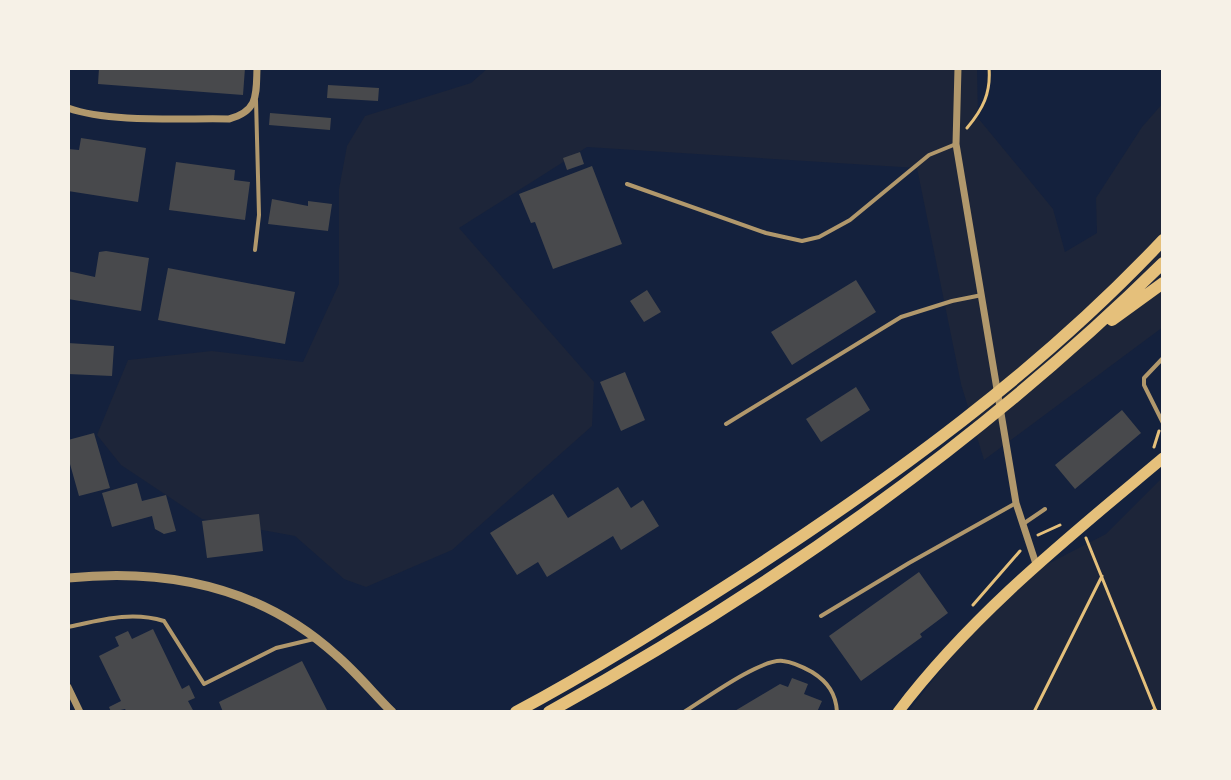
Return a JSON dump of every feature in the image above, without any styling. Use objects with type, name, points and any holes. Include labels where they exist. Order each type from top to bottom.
[{"type":"highway","points":[[516,712],[635,644],[839,513],[951,430],[1052,346],[1133,272],[1163,240]]},
{"type":"highway","points":[[549,712],[635,664],[840,532],[960,443],[1061,357],[1163,263]]},
{"type":"highway","points":[[1061,357],[1163,283]]},
{"type":"main road","points":[[898,712],[958,639],[1036,564],[1163,458]]},
{"type":"street","points":[[68,108],[137,117],[229,119],[249,109],[256,98],[257,68]]},
{"type":"street","points":[[958,68],[956,144],[1016,503],[1036,564]]},
{"type":"street","points":[[68,578],[109,574],[147,576],[215,587],[246,597],[274,610],[316,639],[336,655],[391,712]]},
{"type":"street","points":[[68,687],[80,712]]},
{"type":"lane","points":[[255,250],[259,215],[256,98]]},
{"type":"lane","points":[[627,184],[766,233],[802,241],[819,237],[850,220],[929,155],[956,144]]},
{"type":"lane","points":[[726,424],[901,317],[982,295]]},
{"type":"lane","points":[[1163,358],[1144,378],[1144,385],[1163,423]]},
{"type":"lane","points":[[821,616],[1016,503]]},
{"type":"lane","points":[[1023,524],[1045,509]]},
{"type":"lane","points":[[68,627],[144,615],[164,621],[204,684],[276,648],[316,639]]},
{"type":"lane","points":[[684,712],[766,663],[782,660],[822,678],[835,695],[837,712]]},
{"type":"path","points":[[956,144],[982,111],[988,95],[989,68]]},
{"type":"path","points":[[1081,527],[1154,711]]},
{"type":"path","points":[[1034,712],[1102,576]]},
{"type":"shaded area","points":[[488,68],[977,68],[978,118],[1053,209],[1065,252],[1097,233],[1096,198],[1142,127],[1163,103],[1163,327],[984,460],[961,384],[917,168],[587,147],[459,228],[594,382],[592,426],[452,550],[366,587],[344,579],[295,536],[202,519],[121,465],[97,435],[128,360],[212,351],[303,362],[339,284],[339,189],[347,146],[365,116],[471,83]]},
{"type":"shaded area","points":[[1163,477],[1163,712],[908,712],[1007,585],[1106,534]]},
{"type":"building","points":[[99,68],[245,68],[243,95],[98,84]]},
{"type":"building","points":[[328,85],[379,88],[378,101],[327,98]]},
{"type":"building","points":[[270,113],[331,118],[330,130],[269,125]]},
{"type":"building","points":[[81,138],[146,148],[138,202],[68,191],[68,149],[79,150]]},
{"type":"building","points":[[580,152],[584,164],[567,170],[563,158]]},
{"type":"building","points":[[176,162],[235,170],[234,180],[250,182],[245,220],[169,210]]},
{"type":"building","points":[[592,166],[622,244],[553,269],[535,222],[531,223],[519,194]]},
{"type":"building","points":[[272,199],[308,206],[308,201],[332,204],[328,231],[268,224]]},
{"type":"building","points":[[99,252],[149,258],[141,311],[68,299],[68,271],[95,277]]},
{"type":"building","points":[[168,268],[295,292],[285,344],[158,320]]},
{"type":"building","points":[[856,280],[876,312],[792,365],[771,332]]},
{"type":"building","points":[[647,290],[661,312],[644,322],[630,301]]},
{"type":"building","points":[[68,343],[114,346],[112,376],[68,374]]},
{"type":"building","points":[[625,372],[645,420],[621,431],[600,382]]},
{"type":"building","points":[[856,387],[870,410],[821,442],[806,419]]},
{"type":"building","points":[[1122,410],[1141,433],[1075,489],[1055,465]]},
{"type":"building","points":[[94,433],[110,488],[79,496],[68,457],[68,440]]},
{"type":"building","points":[[137,483],[142,501],[166,495],[176,531],[164,534],[155,529],[152,516],[112,527],[102,493]]},
{"type":"building","points":[[618,487],[631,508],[643,500],[659,526],[621,550],[613,536],[547,577],[538,562],[517,575],[490,533],[553,494],[568,518]]},
{"type":"building","points":[[259,514],[263,551],[207,558],[202,521]]},
{"type":"building","points":[[919,572],[948,613],[920,634],[922,637],[861,681],[829,636]]},
{"type":"building","points":[[153,629],[182,689],[189,685],[195,698],[188,701],[194,712],[127,712],[125,709],[111,712],[109,707],[121,701],[99,656],[119,646],[115,637],[128,631],[132,639]]},
{"type":"building","points":[[302,661],[328,712],[223,712],[219,702]]},
{"type":"building","points":[[792,678],[808,684],[804,694],[822,701],[817,712],[733,712],[780,684],[788,687]]}]
